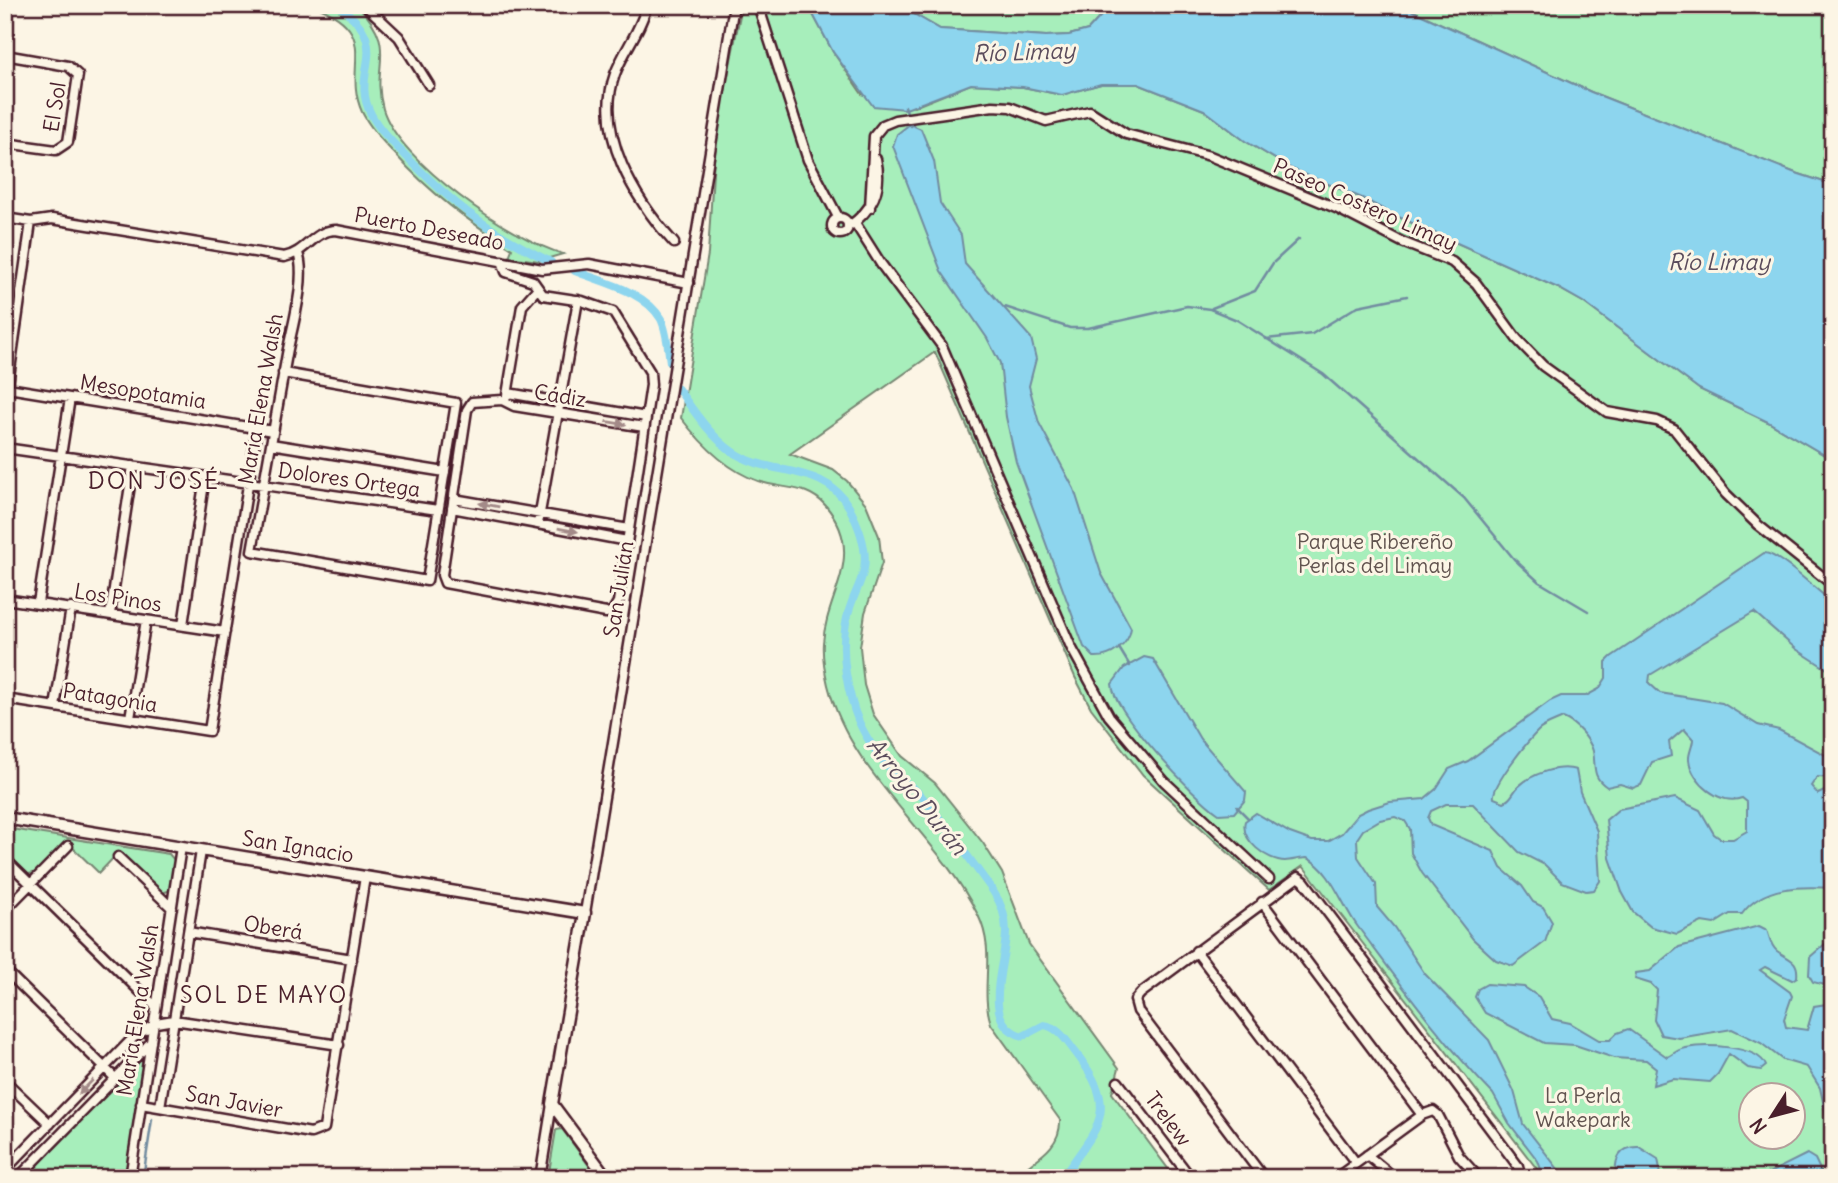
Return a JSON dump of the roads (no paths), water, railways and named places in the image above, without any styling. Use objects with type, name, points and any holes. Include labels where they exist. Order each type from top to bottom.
[{"type":"main road","name":"San Ignacio","points":[[5,818],[585,914]]},
{"type":"main road","name":"San Julián","points":[[552,1104],[585,914]]},
{"type":"main road","points":[[552,1104],[607,1178]]},
{"type":"street","points":[[365,5],[399,37],[429,85]]},
{"type":"street","points":[[647,5],[612,82],[608,127],[614,147],[650,215],[674,243]]},
{"type":"street","name":"San Julián","points":[[585,914],[734,5]]},
{"type":"street","points":[[758,5],[808,160],[838,217],[852,225],[942,346],[1071,647],[1110,716],[1164,781],[1269,879]]},
{"type":"street","name":"El Sol","points":[[5,55],[68,66],[76,70],[78,78],[68,142],[64,148],[57,150],[5,143]]},
{"type":"street","name":"Paseo Costero Limay","points":[[852,225],[870,208],[880,182],[873,146],[879,128],[914,115],[1004,106],[1037,120],[1050,121],[1094,111],[1126,134],[1210,156],[1336,208],[1402,242],[1452,262],[1476,284],[1517,339],[1543,366],[1607,412],[1657,421],[1674,429],[1726,494],[1758,525],[1833,585]]},
{"type":"street","points":[[838,217],[832,222],[835,232],[843,233],[852,225]]},
{"type":"street","points":[[5,218],[31,222],[52,219],[279,256],[298,253]]},
{"type":"street","points":[[5,405],[31,222]]},
{"type":"street","name":"Puerto Deseado","points":[[298,253],[322,232],[336,230],[548,269],[589,264],[689,283]]},
{"type":"street","name":"María Elena Walsh","points":[[298,253],[301,272],[252,551],[427,581],[438,510]]},
{"type":"street","points":[[502,261],[508,274],[533,281],[537,289],[547,296],[578,300],[613,312],[648,368],[651,381],[629,529],[615,609],[606,613],[444,583],[442,575],[454,499],[629,529]]},
{"type":"street","points":[[505,396],[522,306],[537,289]]},
{"type":"street","points":[[538,524],[578,300]]},
{"type":"street","points":[[284,373],[456,403],[438,510]]},
{"type":"street","name":"Mesopotamia","points":[[8,388],[273,431]]},
{"type":"street","name":"Cádiz","points":[[505,396],[514,406],[644,427]]},
{"type":"street","name":"Cádiz","points":[[454,499],[467,410],[472,402],[505,396],[646,416]]},
{"type":"street","points":[[38,603],[70,398]]},
{"type":"street","name":"María Elena Walsh","points":[[209,731],[257,428]]},
{"type":"street","points":[[271,444],[445,472]]},
{"type":"street","name":"Dolores Ortega","points":[[5,447],[438,510]]},
{"type":"street","points":[[110,614],[133,466]]},
{"type":"street","points":[[183,625],[205,477]]},
{"type":"street","points":[[452,509],[627,541]]},
{"type":"street","name":"Los Pinos","points":[[5,598],[225,632]]},
{"type":"street","points":[[55,707],[71,608]]},
{"type":"street","points":[[130,719],[146,620]]},
{"type":"street","name":"Patagonia","points":[[5,699],[209,731]]},
{"type":"street","points":[[5,911],[68,846]]},
{"type":"street","name":"María Elena Walsh","points":[[130,1178],[181,847]]},
{"type":"street","name":"María Elena Walsh","points":[[160,1107],[201,851]]},
{"type":"street","points":[[118,857],[172,908]]},
{"type":"street","points":[[5,859],[156,1007]]},
{"type":"street","points":[[5,1170],[133,1038],[154,1024],[174,1020],[339,1045],[365,877]]},
{"type":"street","points":[[1264,1178],[1135,1003],[1138,995],[1196,951],[1293,879],[1303,878],[1518,1166],[1521,1178]]},
{"type":"street","points":[[1262,902],[1422,1115]]},
{"type":"street","name":"Oberá","points":[[188,932],[352,959]]},
{"type":"street","points":[[1196,951],[1356,1163]]},
{"type":"street","points":[[5,970],[116,1078]]},
{"type":"street","points":[[18,1178],[151,1042]]},
{"type":"street","name":"San Javier","points":[[141,1104],[311,1133],[321,1131],[327,1121],[339,1045]]},
{"type":"street","points":[[5,1081],[50,1124]]},
{"type":"street","name":"Trelew","points":[[1118,1082],[1191,1178]]},
{"type":"street","name":"San Julián","points":[[540,1178],[552,1104]]},
{"type":"street","points":[[1336,1178],[1422,1115],[1433,1111],[1438,1115],[1460,1156],[1479,1178]]},
{"type":"street","points":[[1367,1154],[1395,1178]]},
{"type":"water","name":"Río Limay","points":[[808,5],[898,5],[940,29],[1046,36],[1069,35],[1088,30],[1111,5],[1400,5],[1591,92],[1793,172],[1833,185],[1833,460],[1768,422],[1699,389],[1583,302],[1558,288],[1362,198],[1292,169],[1245,141],[1204,110],[1138,84],[1101,84],[1062,95],[1023,87],[971,84],[906,109],[873,106],[833,52]]},
{"type":"water","points":[[910,124],[921,129],[934,161],[940,203],[961,235],[965,264],[1031,338],[1036,359],[1029,386],[1039,423],[1074,489],[1101,573],[1131,628],[1127,640],[1113,653],[1094,657],[1084,647],[1016,462],[1006,417],[1000,363],[987,338],[941,271],[893,146],[897,134]]},
{"type":"water","points":[[1764,553],[1779,559],[1833,603],[1833,673],[1796,649],[1754,612],[1650,675],[1649,683],[1660,693],[1722,703],[1758,725],[1779,730],[1833,759],[1833,778],[1817,777],[1811,786],[1818,794],[1833,787],[1833,888],[1783,889],[1761,897],[1742,914],[1730,914],[1714,924],[1702,922],[1677,934],[1651,927],[1633,912],[1622,892],[1610,858],[1606,820],[1619,809],[1675,798],[1700,810],[1714,834],[1721,839],[1733,839],[1747,831],[1747,802],[1742,798],[1734,800],[1716,796],[1695,777],[1689,760],[1693,739],[1684,729],[1669,742],[1671,756],[1652,762],[1641,785],[1633,788],[1620,784],[1607,787],[1596,775],[1589,741],[1577,727],[1563,718],[1538,731],[1498,784],[1494,798],[1504,802],[1524,782],[1538,774],[1562,768],[1576,770],[1580,792],[1597,831],[1600,881],[1594,890],[1586,891],[1562,882],[1545,865],[1519,852],[1473,804],[1446,804],[1431,811],[1428,818],[1431,825],[1493,851],[1501,868],[1522,886],[1533,902],[1543,907],[1552,922],[1545,942],[1513,966],[1496,960],[1473,939],[1422,873],[1411,853],[1410,829],[1405,821],[1395,817],[1380,820],[1363,830],[1357,839],[1358,857],[1376,884],[1377,907],[1394,927],[1425,974],[1489,1040],[1514,1091],[1523,1124],[1565,1178],[1544,1178],[1538,1161],[1509,1123],[1493,1094],[1439,1034],[1406,991],[1358,927],[1323,871],[1307,858],[1285,861],[1263,853],[1247,835],[1245,821],[1256,813],[1290,833],[1312,841],[1328,841],[1342,833],[1358,814],[1368,809],[1390,802],[1424,799],[1436,789],[1449,769],[1468,761],[1550,701],[1561,696],[1586,696],[1599,689],[1606,678],[1606,662],[1611,657]]},
{"type":"water","points":[[1144,657],[1153,659],[1200,739],[1246,792],[1245,800],[1234,813],[1219,814],[1207,805],[1156,753],[1116,697],[1112,684],[1124,668]]},
{"type":"water","points":[[1759,926],[1767,930],[1775,949],[1792,960],[1796,966],[1797,977],[1792,980],[1765,967],[1760,970],[1792,996],[1784,1019],[1786,1027],[1807,1030],[1814,1006],[1833,1003],[1833,1147],[1820,1088],[1807,1067],[1783,1060],[1761,1043],[1732,1029],[1679,1038],[1661,1035],[1654,1020],[1657,990],[1651,984],[1635,979],[1636,973],[1650,971],[1679,947]]},
{"type":"water","points":[[1833,937],[1833,987],[1813,982],[1809,975],[1810,957]]},
{"type":"water","points":[[1487,984],[1524,987],[1539,997],[1552,1019],[1570,1023],[1599,1040],[1610,1040],[1617,1033],[1628,1029],[1667,1057],[1691,1047],[1728,1047],[1753,1054],[1766,1066],[1761,1070],[1748,1068],[1729,1054],[1718,1074],[1710,1082],[1673,1079],[1653,1085],[1656,1068],[1646,1060],[1614,1058],[1575,1045],[1544,1043],[1485,1013],[1475,997],[1478,989]]},
{"type":"water","points":[[1632,1147],[1639,1147],[1658,1159],[1658,1178],[1616,1178],[1619,1155]]},
{"type":"water","points":[[1807,1154],[1815,1159],[1824,1178],[1759,1178]]},
{"type":"waterway","name":"Arroyo Durán","points":[[337,5],[355,20],[364,33],[368,46],[365,99],[382,131],[456,203],[490,228],[551,262]]},
{"type":"waterway","points":[[905,106],[911,126]]},
{"type":"waterway","points":[[1212,308],[1255,291],[1273,263],[1299,239]]},
{"type":"waterway","name":"Arroyo Durán","points":[[575,271],[634,294],[654,309],[665,329],[670,362]]},
{"type":"waterway","points":[[1266,339],[1312,334],[1358,306],[1407,296]]},
{"type":"waterway","points":[[1005,307],[1070,328],[1088,328],[1187,306],[1210,309],[1237,320],[1323,374],[1464,498],[1514,559],[1539,582],[1588,611]]},
{"type":"waterway","name":"Arroyo Durán","points":[[678,389],[710,431],[733,452],[748,460],[826,483],[838,493],[853,514],[862,539],[865,565],[848,612],[844,649],[850,692],[859,722],[881,758],[895,774],[920,794],[998,900],[1006,931],[998,990],[1002,1019],[1009,1029],[1023,1036],[1044,1025],[1054,1029],[1076,1053],[1098,1090],[1101,1105],[1094,1131],[1062,1178]]},
{"type":"waterway","points":[[1119,648],[1130,666]]},
{"type":"waterway","points":[[1237,807],[1248,818]]},
{"type":"waterway","points":[[143,1178],[152,1119]]},
{"type":"district","name":"DON JOSÉ","points":[[154,481]]},
{"type":"district","name":"SOL DE MAYO","points":[[264,995]]},
{"type":"park label","name":"Parque Ribereño Perlas del Limay","points":[[1375,554]]},
{"type":"park label","name":"La Perla Wakepark","points":[[1583,1108]]}]
